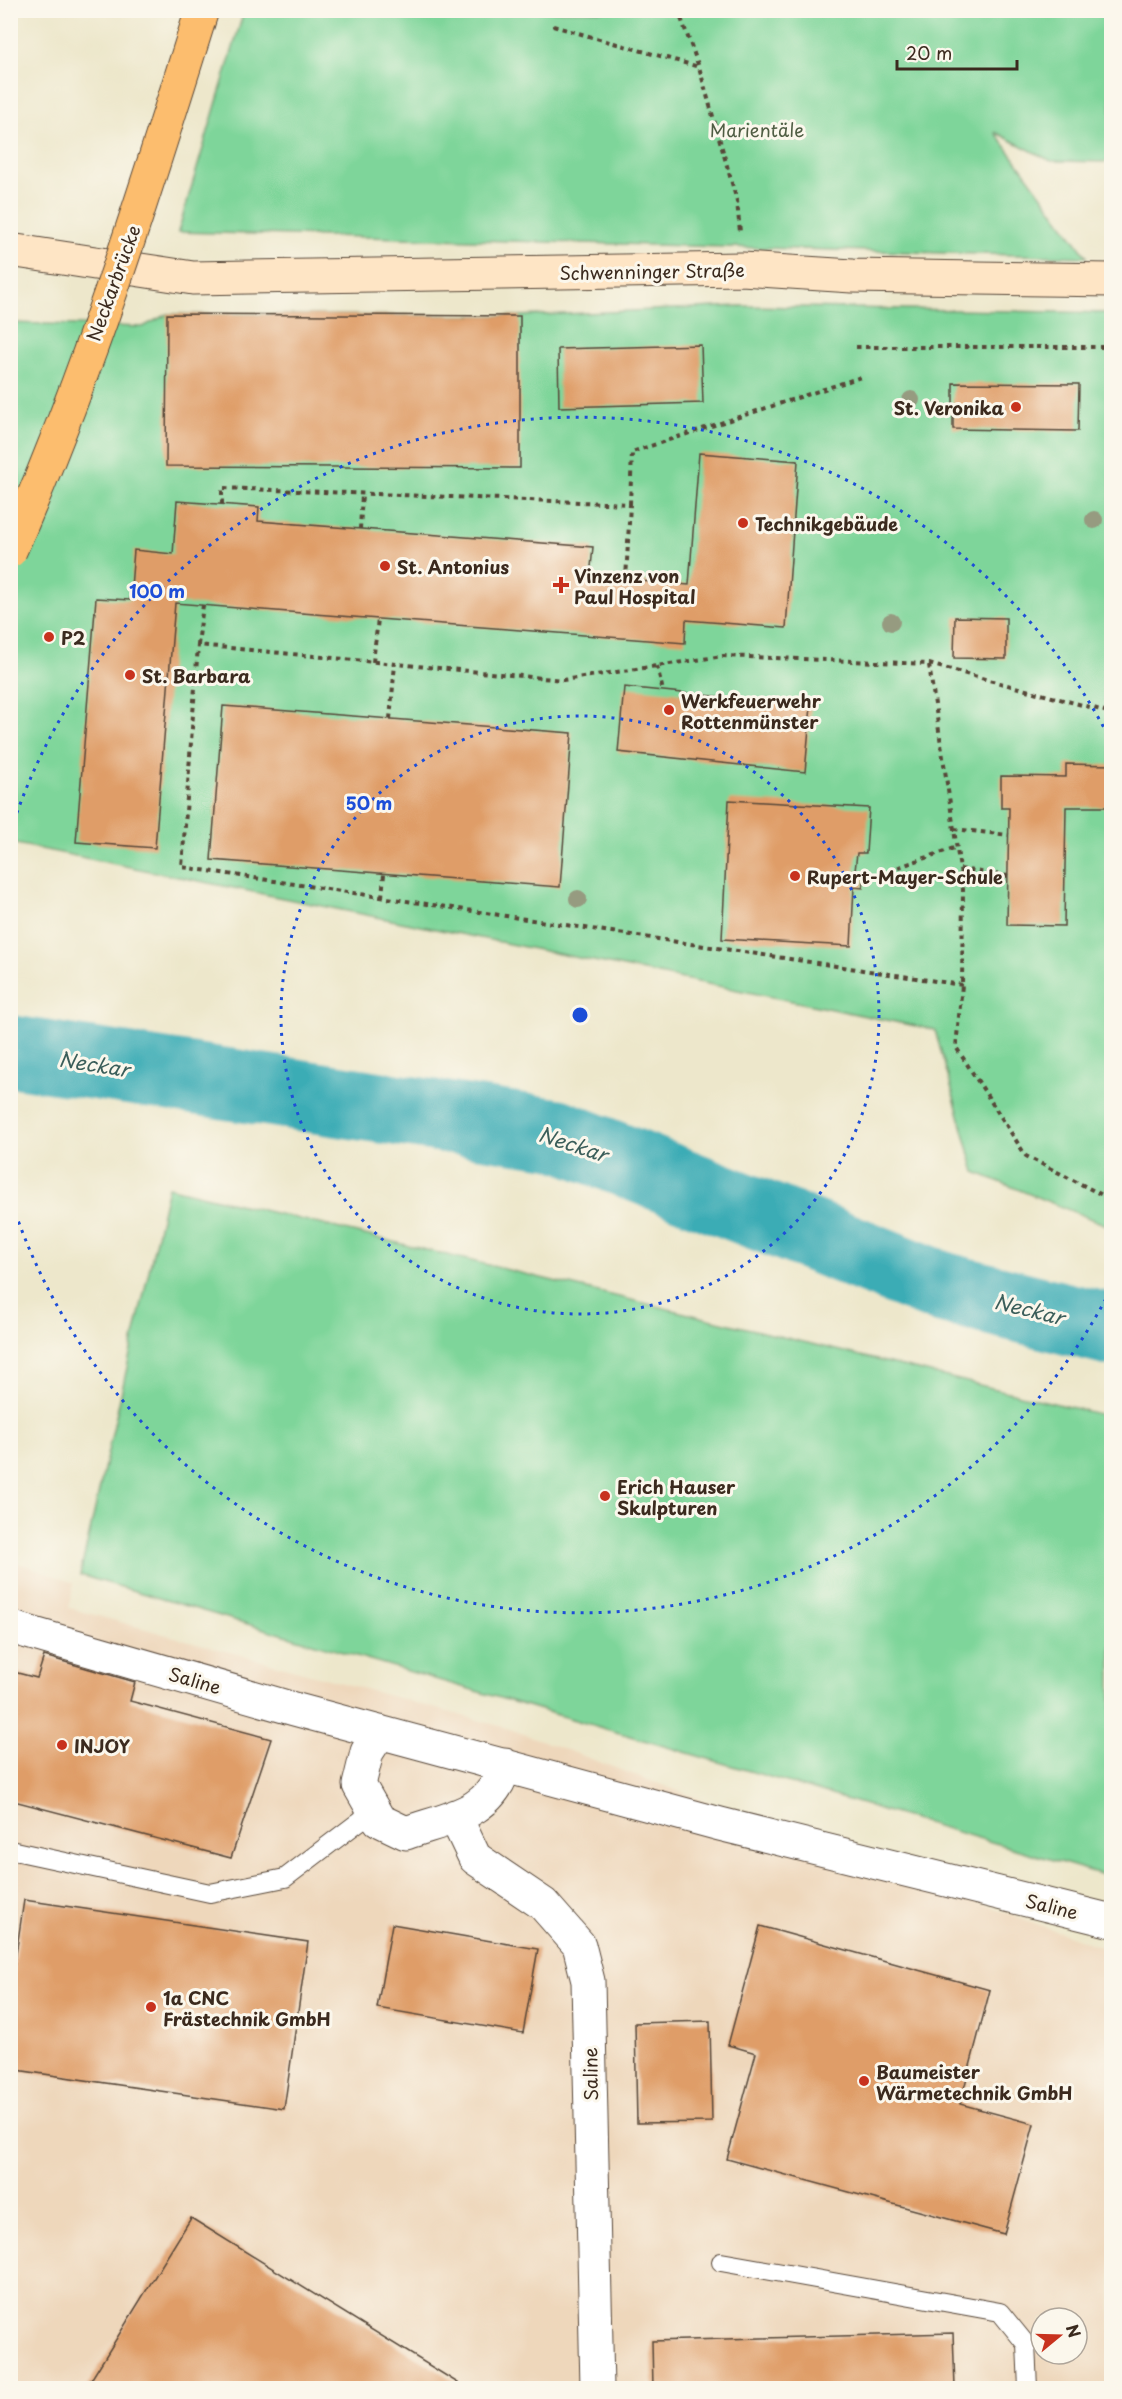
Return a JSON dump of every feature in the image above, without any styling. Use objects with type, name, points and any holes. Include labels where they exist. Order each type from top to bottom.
[{"type":"main road","name":"Neckarbrücke","points":[[10,551],[45,473],[141,204],[202,10]]},
{"type":"street","name":"Schwenninger Straße","points":[[10,250],[193,279],[742,269],[852,276],[1112,280]]},
{"type":"street","name":"Saline","points":[[10,1627],[380,1732],[720,1824],[1112,1921]]},
{"type":"street","points":[[380,1732],[367,1752],[359,1785],[379,1820],[406,1833],[473,1810],[494,1792],[505,1765]]},
{"type":"street","name":"Saline","points":[[455,1816],[475,1858],[543,1904],[579,1944],[588,1981],[597,2388]]},
{"type":"lane","points":[[10,1850],[210,1893],[285,1878],[373,1811]]},
{"type":"lane","points":[[721,2262],[1000,2312],[1026,2344],[1028,2388]]},
{"type":"path","points":[[678,10],[699,67],[737,201],[742,269]]},
{"type":"path","points":[[552,26],[699,67]]},
{"type":"path","points":[[856,346],[1112,347]]},
{"type":"path","points":[[626,580],[632,452],[864,376]]},
{"type":"path","points":[[222,504],[222,488],[630,504]]},
{"type":"path","points":[[360,529],[362,494]]},
{"type":"path","points":[[203,605],[182,867],[962,985]]},
{"type":"path","points":[[373,662],[378,619]]},
{"type":"path","points":[[198,645],[563,680],[723,656],[929,664],[1112,713]]},
{"type":"path","points":[[390,719],[395,664]]},
{"type":"path","points":[[929,664],[963,889],[962,985],[956,1047],[1026,1156],[1112,1200]]},
{"type":"path","points":[[657,666],[663,691]]},
{"type":"path","points":[[954,829],[1009,834]]},
{"type":"path","points":[[864,879],[957,847]]},
{"type":"path","points":[[960,869],[1008,876]]},
{"type":"path","points":[[382,897],[384,874]]},
{"type":"shaded area","points":[[10,1560],[74,1583],[69,1608],[510,1729],[1111,1951],[1111,2388],[11,2388]]},
{"type":"green space","name":"Marientäle","points":[[244,11],[1111,11],[1111,162],[1051,161],[995,132],[1087,257],[178,232]]},
{"type":"green space","name":"Vinzenz von Paul Hospital","points":[[740,306],[1111,313],[1111,1227],[975,1172],[935,1030],[11,843],[11,323],[143,327],[167,314],[520,316]]},
{"type":"green space","name":"Erich Hauser Skulpturen","points":[[168,1187],[1111,1417],[1111,1877],[80,1575]]},
{"type":"building","points":[[167,314],[520,316],[520,468],[166,466]]},
{"type":"building","points":[[701,345],[703,403],[559,407],[558,349]]},
{"type":"building","name":"St. Veronika","points":[[953,383],[1079,384],[1078,431],[953,429]]},
{"type":"building","points":[[699,453],[798,461],[786,628],[686,620],[685,643],[175,603],[155,848],[76,842],[96,598],[130,600],[134,550],[173,554],[177,501],[259,507],[258,521],[593,547],[590,577],[689,585]]},
{"type":"building","points":[[955,617],[1006,618],[1006,659],[954,658]]},
{"type":"building","points":[[624,687],[811,706],[805,772],[618,752]]},
{"type":"building","points":[[223,706],[572,733],[560,887],[211,860]]},
{"type":"building","points":[[1066,764],[1112,765],[1112,807],[1066,807],[1064,926],[1007,925],[1009,808],[1001,808],[1001,776],[1066,777]]},
{"type":"building","name":"Rupert-Mayer-Schule","points":[[729,800],[869,808],[866,853],[857,853],[855,871],[865,872],[863,888],[854,887],[851,946],[722,939]]},
{"type":"building","points":[[44,1656],[135,1682],[130,1701],[271,1739],[231,1858],[10,1800],[10,1671],[37,1678]]},
{"type":"building","points":[[24,1900],[308,1942],[284,2109],[10,2069],[10,1995]]},
{"type":"building","points":[[392,1924],[538,1949],[523,2033],[377,2008]]},
{"type":"building","points":[[760,1926],[990,1990],[960,2104],[1034,2124],[1004,2234],[727,2159],[756,2053],[728,2045]]},
{"type":"building","points":[[710,2021],[712,2122],[637,2123],[635,2023]]},
{"type":"building","points":[[191,2218],[466,2388],[86,2388]]},
{"type":"building","points":[[953,2333],[955,2388],[653,2388],[652,2341]]},
{"type":"waterway","name":"Neckar","points":[[10,1051],[556,1134],[944,1288],[1112,1330]]},
{"type":"place","name":"St. Veronika","points":[[1016,407]]},
{"type":"place","name":"Technikgebäude","points":[[743,523]]},
{"type":"place","name":"St. Antonius","points":[[385,566]]},
{"type":"place","name":"Vinzenz von Paul Hospital","points":[[561,585]]},
{"type":"place","name":"P2","points":[[49,637]]},
{"type":"place","name":"St. Barbara","points":[[130,675]]},
{"type":"place","name":"Werkfeuerwehr Rottenmünster","points":[[669,710]]},
{"type":"place","name":"Rupert-Mayer-Schule","points":[[795,876]]},
{"type":"place","name":"Erich Hauser Skulpturen","points":[[605,1496]]},
{"type":"place","name":"INJOY","points":[[62,1745]]},
{"type":"place","name":"1a CNC Frästechnik GmbH","points":[[151,2007]]},
{"type":"place","name":"Baumeister Wärmetechnik GmbH","points":[[864,2081]]}]
